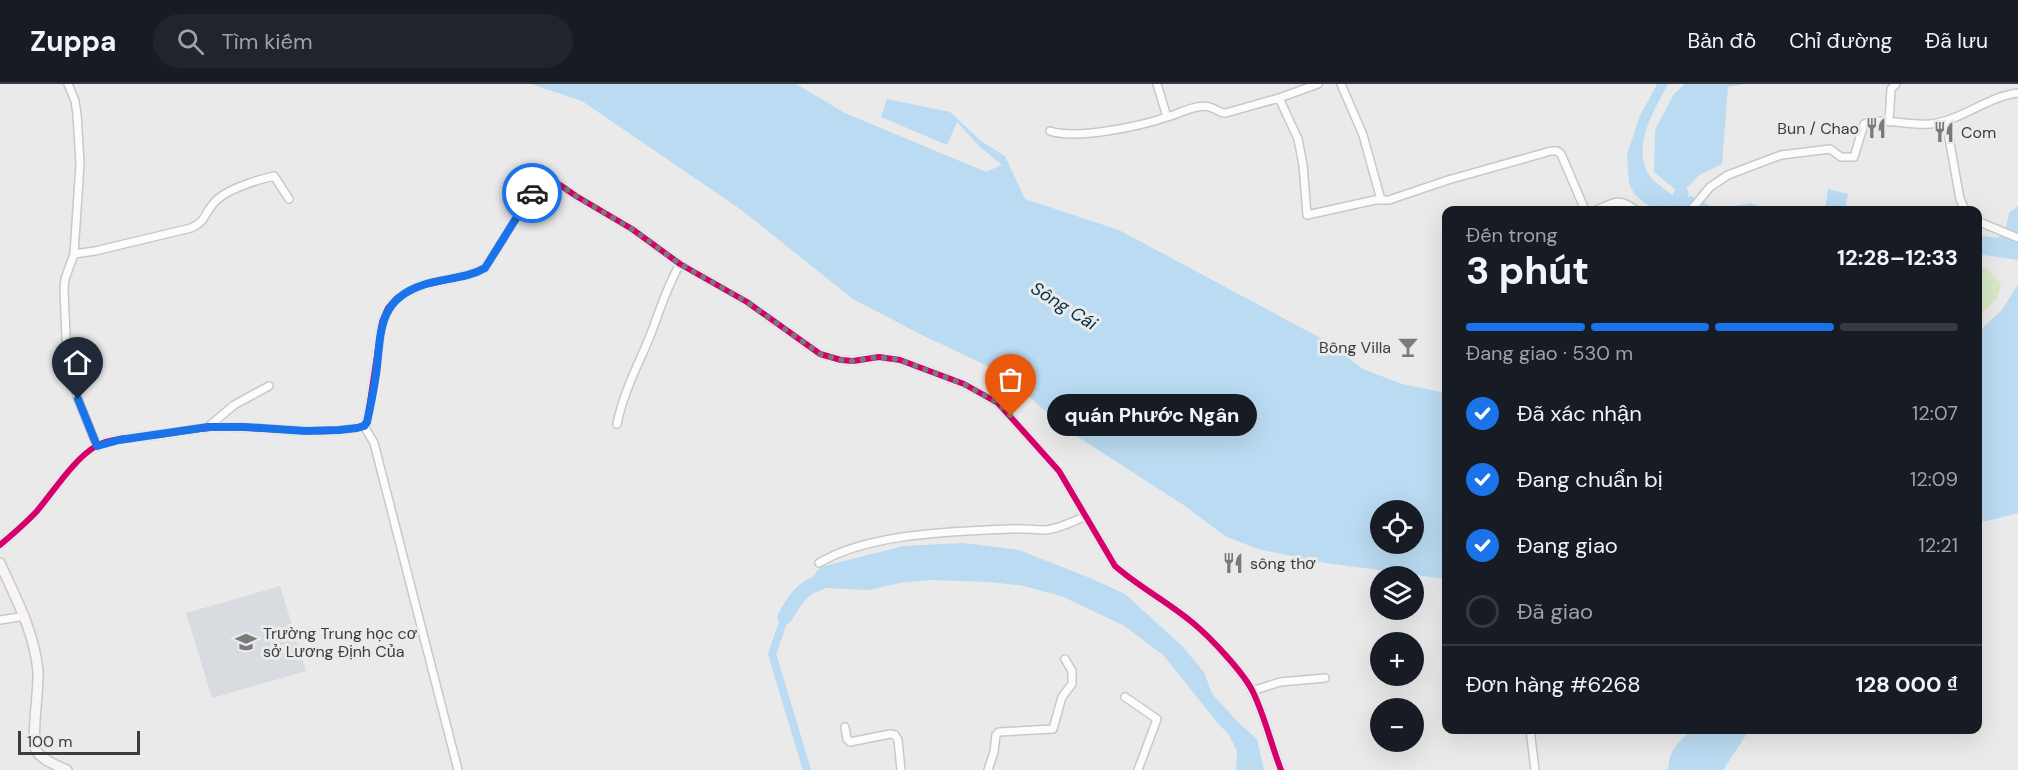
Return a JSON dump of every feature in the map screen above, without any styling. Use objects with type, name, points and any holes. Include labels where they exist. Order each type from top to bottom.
[{"type":"street","points":[[69,84],[77,114],[80,164],[74,254],[64,289],[67,361],[78,399],[97,446]]},
{"type":"street","points":[[1157,84],[1167,117]]},
{"type":"street","points":[[1050,131],[1086,132],[1138,127],[1202,106],[1212,107],[1219,113],[1226,113],[1318,84]]},
{"type":"street","points":[[1341,84],[1363,135],[1382,200]]},
{"type":"street","points":[[1889,122],[1891,89],[1896,84]]},
{"type":"street","points":[[1694,206],[1710,187],[1728,175],[1781,155],[1830,149],[1841,157],[1854,157],[1864,124],[1889,122],[1931,124],[1946,121],[2000,97],[2018,93]]},
{"type":"street","points":[[1279,98],[1298,139],[1308,215],[1389,200],[1448,180],[1557,151],[1564,159],[1583,206]]},
{"type":"street","points":[[1946,121],[1963,206]]},
{"type":"street","points":[[74,254],[191,228],[201,223],[212,205],[227,193],[273,176],[289,199]]},
{"type":"street","points":[[0,545],[27,521],[66,475],[97,446],[125,439],[208,427],[322,431],[364,426],[367,422],[373,391],[382,322],[388,308],[397,298],[420,286],[459,278],[485,268],[538,183],[550,181],[632,229],[680,264],[747,302],[820,354],[853,361],[879,357],[900,360],[964,384],[991,398],[1050,458],[1115,566],[1207,635],[1247,683],[1264,718],[1281,770]]},
{"type":"street","points":[[1607,206],[1617,202],[1630,206]]},
{"type":"street","points":[[1982,223],[2018,238]]},
{"type":"street","points":[[617,424],[628,383],[648,340],[663,297],[680,264]]},
{"type":"street","points":[[208,427],[234,405],[269,386]]},
{"type":"street","points":[[364,426],[374,443],[458,770]]},
{"type":"street","points":[[819,563],[847,549],[880,541],[1012,529],[1047,530],[1061,527],[1084,517]]},
{"type":"street","points":[[0,563],[25,616],[34,645],[38,670],[36,750],[41,756],[67,770]]},
{"type":"street","points":[[0,620],[25,616]]},
{"type":"street","points":[[988,770],[994,752],[996,735],[999,732],[1053,729],[1062,697],[1072,684],[1071,667],[1065,659]]},
{"type":"street","points":[[1252,691],[1280,682],[1325,678]]},
{"type":"street","points":[[1125,698],[1157,719],[1138,770]]},
{"type":"street","points":[[845,727],[847,739],[850,742],[896,735],[901,770]]},
{"type":"street","points":[[1531,734],[1535,770]]},
{"type":"shaded area","name":"Trường Trung học cơ sở Lương Định Của","points":[[280,586],[306,671],[212,698],[186,613]]},
{"type":"green space","points":[[1982,266],[2001,284],[1997,298],[1982,313]]},
{"type":"water","name":"Sông Cái","points":[[531,84],[796,84],[845,113],[986,172],[1002,165],[979,146],[957,122],[947,145],[881,117],[887,99],[950,112],[981,141],[1005,156],[1025,199],[1119,230],[1326,341],[1363,369],[1402,384],[1442,392],[1442,578],[1424,576],[1424,566],[1370,566],[1370,569],[1326,563],[1258,549],[1225,536],[1185,506],[1064,428],[1004,374],[853,299],[740,209],[582,101]]},
{"type":"water","points":[[1657,84],[1668,84],[1647,127],[1643,150],[1644,162],[1650,176],[1680,201],[1691,196],[1710,206],[1649,206],[1635,195],[1629,184],[1627,155],[1639,118]]},
{"type":"water","points":[[1685,84],[1744,84],[1728,87],[1722,164],[1699,175],[1681,194],[1654,172],[1655,130],[1674,94]]},
{"type":"water","points":[[1828,189],[1848,194],[1846,206],[1826,206]]},
{"type":"water","points":[[1751,203],[1758,206],[1734,206]]},
{"type":"water","points":[[2018,206],[2018,260],[1982,255],[1982,236],[1998,238],[2006,227],[2009,213]]},
{"type":"water","points":[[2018,284],[2018,513],[1982,521],[1982,328],[2002,310]]},
{"type":"water","points":[[964,543],[1019,550],[1125,594],[1182,646],[1204,672],[1212,694],[1257,739],[1264,770],[1236,770],[1237,751],[1229,735],[1163,655],[1123,625],[1061,596],[1024,586],[932,580],[900,583],[868,590],[825,588],[810,595],[785,617],[820,567],[904,546]]},
{"type":"water","points":[[1686,734],[1747,734],[1723,770],[1665,770],[1668,769],[1673,750]]},
{"type":"waterway","points":[[1675,206],[1680,201],[1681,194]]},
{"type":"waterway","points":[[785,617],[795,600],[804,591],[821,582]]},
{"type":"waterway","points":[[785,617],[772,654],[807,770]]},
{"type":"cycle path","points":[[0,545],[37,511],[79,459],[103,443],[215,428],[322,431],[358,427],[367,422],[382,322],[388,308],[397,298],[420,286],[469,275],[485,268],[538,183],[550,181],[632,229],[680,264],[747,302],[820,354],[853,361],[879,357],[900,360],[964,384],[998,403],[1059,471],[1115,566],[1193,623],[1217,646],[1249,684],[1281,770]]},
{"type":"way so far","points":[[532,193],[538,183],[550,181],[560,185],[632,229],[680,264],[747,302],[820,354],[853,361],[879,357],[900,360],[964,384],[991,398],[1011,416]]},
{"type":"place","name":"Bun / Chao","points":[[1876,128]]},
{"type":"place","name":"Com","points":[[1944,132]]},
{"type":"place","name":"Bông Villa","points":[[1408,347]]},
{"type":"place","name":"quán Phước Ngân","points":[[1011,416]]},
{"type":"place","name":"sông thơ","points":[[1233,563]]},
{"type":"place","name":"Trường Trung học cơ sở Lương Định Của","points":[[246,642]]},
{"type":"route","points":[[78,399],[97,446],[119,440],[208,427],[232,426],[322,431],[364,426],[367,422],[373,391],[382,322],[388,308],[397,298],[420,286],[459,278],[485,268],[532,193]]}]
